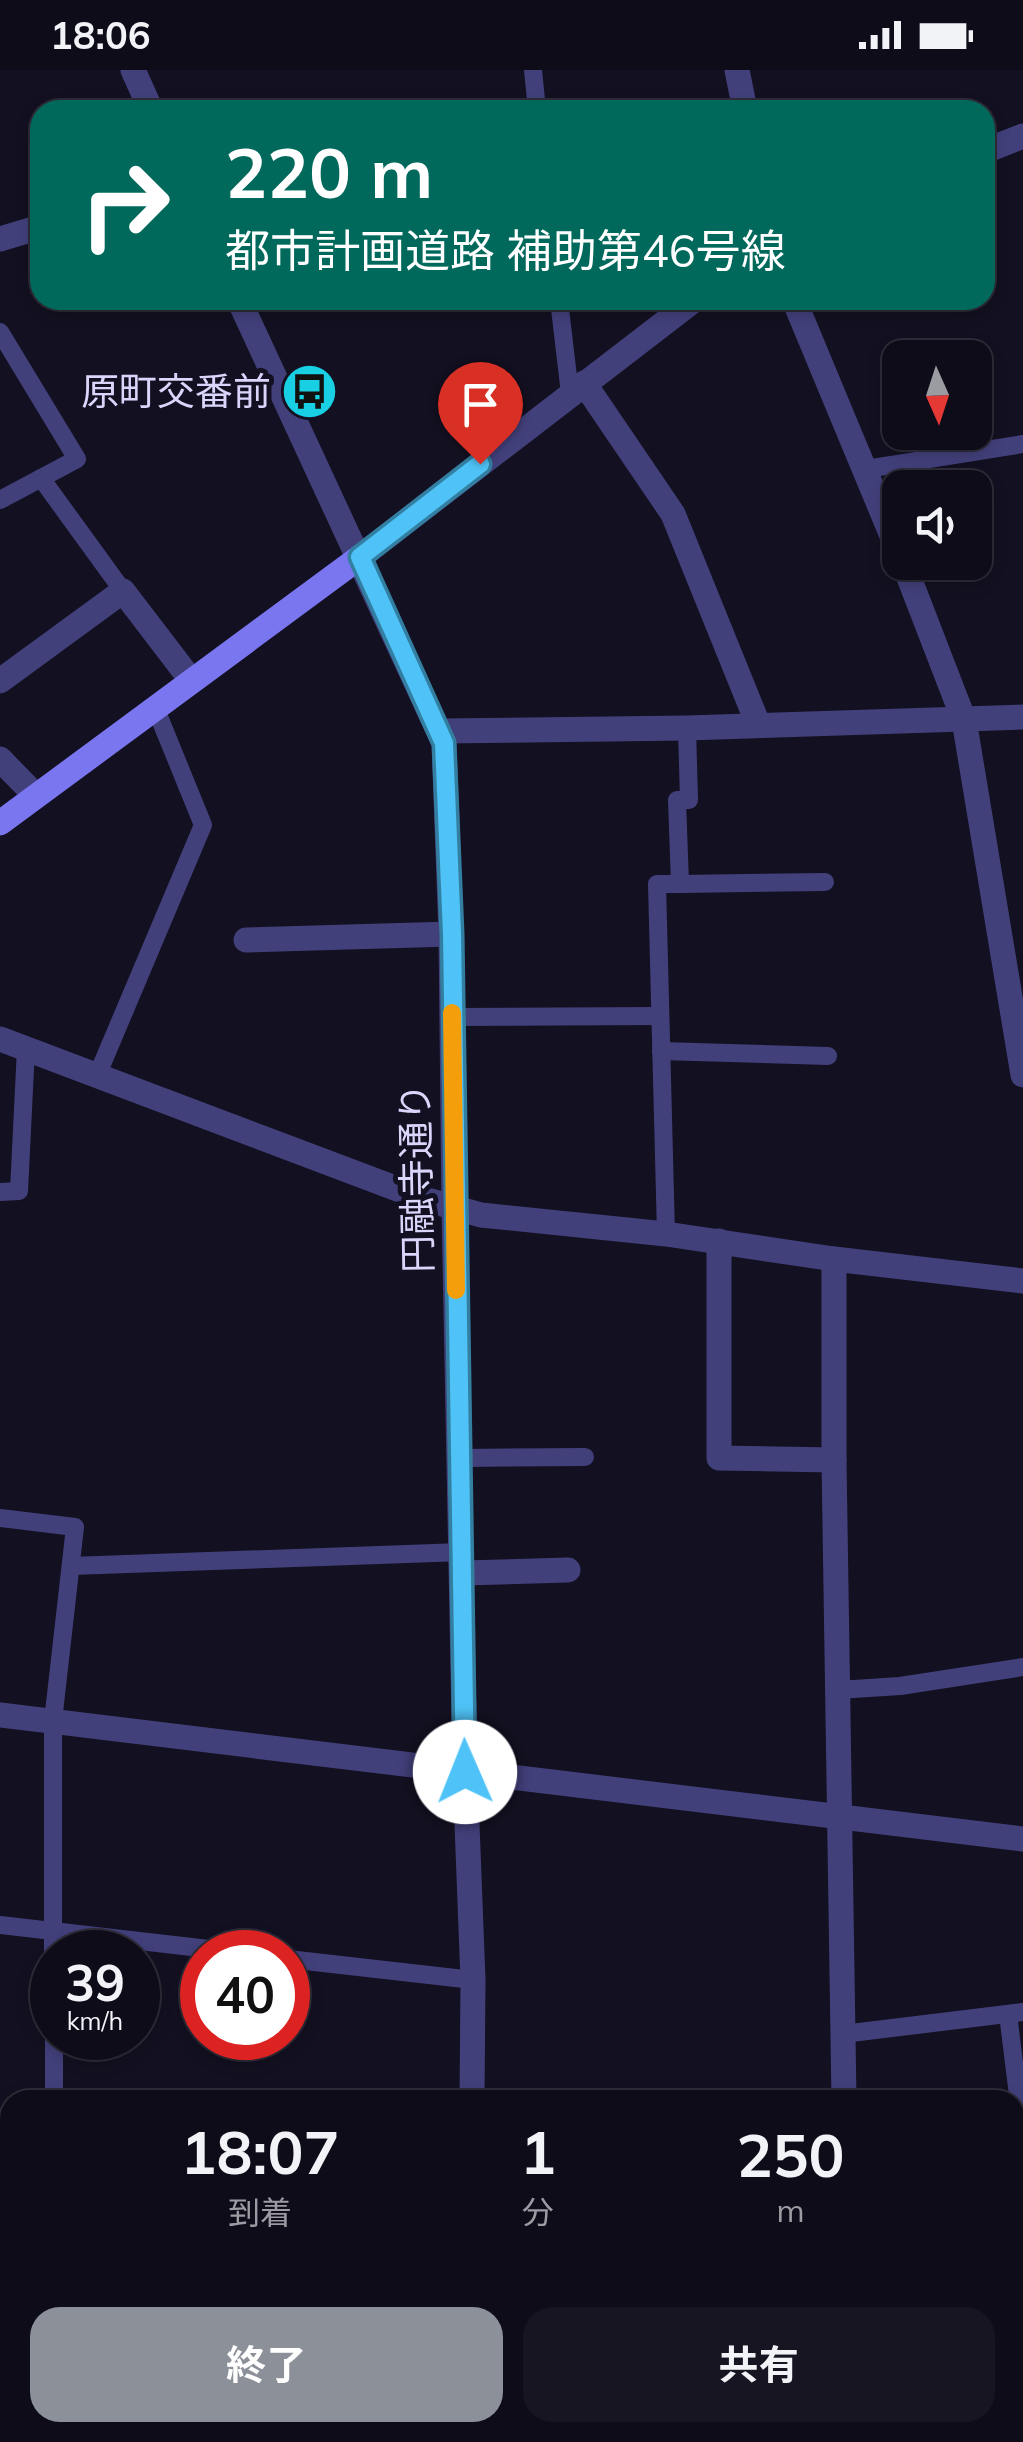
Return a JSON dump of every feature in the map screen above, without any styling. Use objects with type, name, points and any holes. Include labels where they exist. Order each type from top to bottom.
[{"type":"main road","points":[[0,822],[360,557]]},
{"type":"street","points":[[134,70],[147,100]]},
{"type":"street","points":[[737,70],[743,100]]},
{"type":"street","points":[[995,147],[1023,136]]},
{"type":"street","points":[[0,239],[30,230]]},
{"type":"street","name":"円融寺通り","points":[[243,310],[444,743],[452,934],[472,2090]]},
{"type":"street","points":[[360,557],[681,310]]},
{"type":"street","points":[[798,310],[882,509]]},
{"type":"street","points":[[577,388],[673,514],[758,724]]},
{"type":"street","points":[[910,580],[964,720],[1023,1075]]},
{"type":"street","points":[[0,681],[123,591],[191,680]]},
{"type":"street","points":[[440,731],[1023,717]]},
{"type":"street","points":[[0,759],[35,796]]},
{"type":"street","points":[[246,940],[452,934]]},
{"type":"street","points":[[0,1039],[481,1215],[666,1234],[1023,1281]]},
{"type":"street","points":[[719,1241],[720,1458],[834,1460]]},
{"type":"street","points":[[834,1259],[844,2090]]},
{"type":"street","points":[[463,1563],[568,1570]]},
{"type":"street","points":[[0,1715],[1023,1839]]},
{"type":"lane","points":[[533,70],[537,100]]},
{"type":"lane","points":[[561,310],[577,388]]},
{"type":"lane","points":[[0,332],[9,365],[76,460],[0,500]]},
{"type":"lane","points":[[866,469],[1023,444]]},
{"type":"lane","points":[[41,478],[123,591]]},
{"type":"lane","points":[[98,1076],[202,824],[156,706]]},
{"type":"lane","points":[[680,884],[677,800],[689,800],[687,728]]},
{"type":"lane","points":[[666,1234],[657,884],[825,882]]},
{"type":"lane","points":[[452,1018],[660,1016]]},
{"type":"lane","points":[[0,1192],[18,1191],[26,1048]]},
{"type":"lane","points":[[661,1050],[828,1056]]},
{"type":"lane","points":[[460,1458],[585,1457]]},
{"type":"lane","points":[[0,1518],[74,1527],[53,1721],[53,1930]]},
{"type":"lane","points":[[71,1566],[463,1563]]},
{"type":"lane","points":[[838,1690],[900,1686],[1023,1667]]},
{"type":"lane","points":[[0,1925],[38,1930]]},
{"type":"lane","points":[[310,1961],[473,1980]]},
{"type":"lane","points":[[843,2034],[1016,2013],[1020,2090]]},
{"type":"lane","points":[[54,2060],[54,2090]]},
{"type":"slow traffic","points":[[452,1013],[456,1290]]},
{"type":"place","name":"原町交番前","points":[[310,392]]},
{"type":"route","points":[[465,1772],[452,934],[444,743],[360,557],[480,464]]}]
